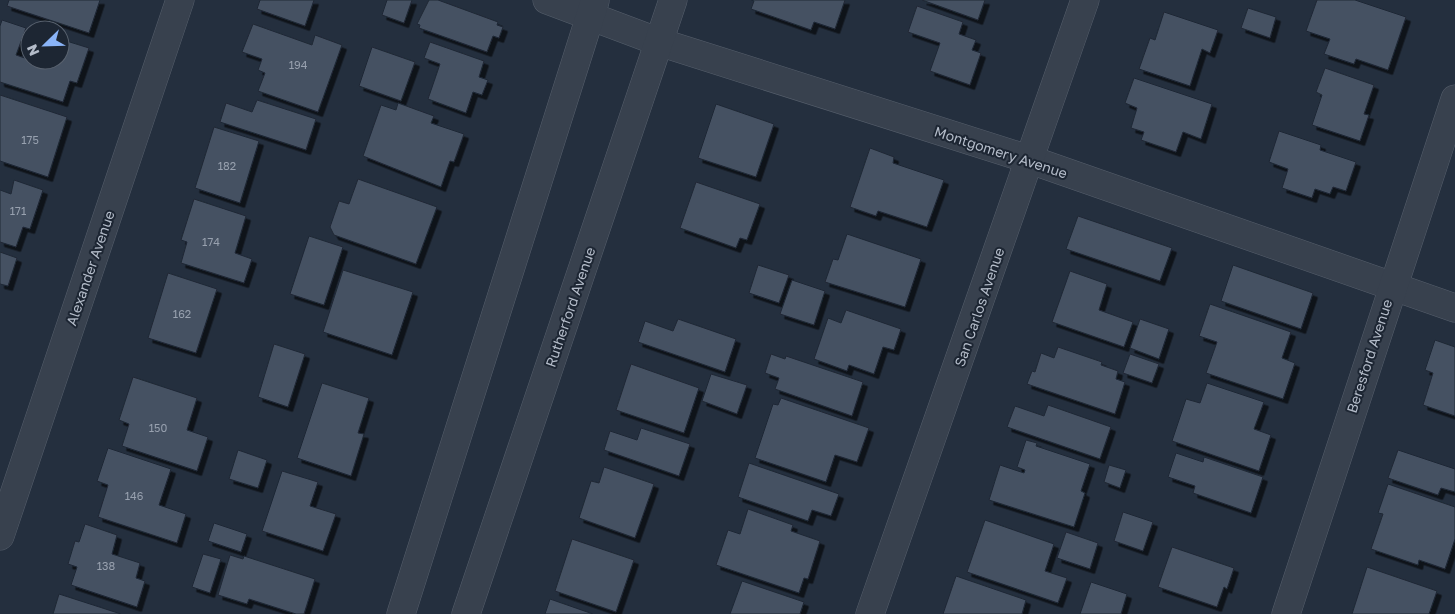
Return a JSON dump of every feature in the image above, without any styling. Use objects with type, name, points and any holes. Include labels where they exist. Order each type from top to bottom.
[{"type":"street","name":"Alexander Avenue","points":[[0,536],[180,0]]},
{"type":"street","name":"Montgomery Avenue","points":[[547,0],[593,9],[659,42],[1030,160],[1455,308]]},
{"type":"street","name":"Rutherford Avenue","points":[[466,614],[673,0]]},
{"type":"street","name":"San Carlos Avenue","points":[[870,614],[1085,0]]},
{"type":"street","points":[[400,614],[593,9]]},
{"type":"street","name":"Beresford Avenue","points":[[1286,614],[1455,99]]},
{"type":"building","points":[[9,0],[100,0],[89,33],[70,27],[70,20],[50,20],[7,6]]},
{"type":"building","points":[[260,0],[314,0],[305,26],[257,9]]},
{"type":"building","points":[[387,0],[412,0],[404,23],[382,15]]},
{"type":"building","points":[[429,0],[438,0],[498,22],[497,25],[503,27],[499,38],[493,36],[487,52],[419,28],[420,25],[417,24]]},
{"type":"building","points":[[751,0],[845,0],[835,29],[814,22],[811,30],[751,9],[754,1]]},
{"type":"building","points":[[922,0],[985,0],[978,20]]},
{"type":"building","points":[[1317,0],[1355,0],[1406,17],[1388,70],[1356,59],[1354,64],[1324,54],[1330,39],[1306,31]]},
{"type":"building","points":[[917,6],[963,22],[959,34],[976,40],[972,50],[981,53],[970,85],[930,71],[940,43],[908,32]]},
{"type":"building","points":[[1248,8],[1276,17],[1270,38],[1241,28]]},
{"type":"building","points":[[1164,12],[1218,30],[1210,53],[1202,49],[1190,86],[1139,69],[1150,38],[1155,40]]},
{"type":"building","points":[[2,20],[20,26],[20,44],[16,55],[20,56],[20,70],[70,70],[70,42],[89,48],[77,83],[70,81],[63,102],[0,82],[0,26]]},
{"type":"building","points":[[253,24],[312,45],[315,35],[342,45],[318,112],[258,91],[265,73],[258,70],[262,59],[242,52]]},
{"type":"building","points":[[430,42],[484,61],[479,77],[488,80],[482,95],[473,92],[466,113],[428,99],[440,64],[424,58]]},
{"type":"building","points":[[372,47],[415,62],[401,101],[359,86]]},
{"type":"building","points":[[1325,68],[1374,85],[1364,114],[1369,115],[1360,141],[1312,125],[1322,95],[1316,92]]},
{"type":"building","points":[[1134,78],[1212,104],[1201,139],[1183,132],[1176,152],[1141,140],[1144,132],[1131,128],[1137,108],[1125,103]]},
{"type":"building","points":[[0,95],[67,117],[48,177],[0,161]]},
{"type":"building","points":[[257,100],[316,119],[306,150],[220,122],[226,103],[252,112]]},
{"type":"building","points":[[398,103],[434,116],[431,123],[464,134],[454,162],[450,161],[441,187],[363,156],[381,105],[396,110]]},
{"type":"building","points":[[716,104],[774,124],[756,177],[698,158]]},
{"type":"building","points":[[214,127],[259,141],[240,203],[195,188]]},
{"type":"building","points":[[1279,131],[1321,145],[1320,150],[1356,162],[1346,191],[1333,187],[1330,194],[1315,189],[1312,198],[1282,188],[1288,169],[1269,162]]},
{"type":"building","points":[[870,148],[894,157],[893,163],[944,180],[927,227],[878,211],[876,216],[850,207]]},
{"type":"building","points":[[358,179],[437,207],[416,264],[334,235],[330,227],[339,201],[349,204]]},
{"type":"building","points":[[14,180],[43,190],[30,229],[23,227],[16,247],[0,242],[0,190],[11,194]]},
{"type":"building","points":[[696,182],[760,204],[747,240],[740,238],[736,248],[680,228]]},
{"type":"building","points":[[194,199],[246,216],[235,253],[252,259],[244,283],[181,263],[187,242],[181,240]]},
{"type":"building","points":[[1078,216],[1172,248],[1160,281],[1066,249]]},
{"type":"building","points":[[847,234],[921,259],[905,307],[825,282],[833,259],[838,260]]},
{"type":"building","points":[[309,236],[343,247],[324,305],[290,294]]},
{"type":"building","points":[[0,252],[17,258],[8,286],[0,284]]},
{"type":"building","points":[[758,265],[789,275],[779,303],[749,293]]},
{"type":"building","points":[[1233,265],[1313,293],[1301,329],[1221,301]]},
{"type":"building","points":[[343,270],[413,292],[392,355],[323,332]]},
{"type":"building","points":[[1070,271],[1107,284],[1099,310],[1133,322],[1124,347],[1052,322]]},
{"type":"building","points":[[168,273],[217,289],[196,353],[148,338]]},
{"type":"building","points":[[792,280],[825,291],[814,325],[780,314]]},
{"type":"building","points":[[1210,304],[1291,332],[1282,358],[1295,363],[1283,399],[1206,373],[1217,342],[1199,336]]},
{"type":"building","points":[[846,310],[901,329],[894,350],[883,347],[874,374],[849,365],[847,371],[814,359],[828,318],[841,323]]},
{"type":"building","points":[[678,319],[736,339],[725,372],[638,342],[645,321],[673,331]]},
{"type":"building","points":[[1140,319],[1169,329],[1159,359],[1130,348]]},
{"type":"building","points":[[1435,340],[1455,347],[1455,416],[1423,405],[1433,373],[1425,370]]},
{"type":"building","points":[[274,344],[305,354],[288,407],[258,397]]},
{"type":"building","points":[[1058,347],[1102,362],[1101,365],[1118,371],[1116,379],[1125,382],[1115,414],[1027,384],[1032,371],[1035,372],[1041,353],[1054,358]]},
{"type":"building","points":[[771,354],[785,359],[786,356],[863,382],[852,416],[775,389],[779,378],[765,373]]},
{"type":"building","points":[[1130,354],[1159,364],[1152,383],[1123,373]]},
{"type":"building","points":[[631,364],[699,388],[684,433],[616,410]]},
{"type":"building","points":[[711,374],[747,385],[737,414],[702,401]]},
{"type":"building","points":[[133,377],[197,398],[187,430],[208,437],[197,471],[122,446],[129,424],[119,420]]},
{"type":"building","points":[[322,383],[369,398],[358,433],[364,434],[351,476],[297,458]]},
{"type":"building","points":[[1207,383],[1264,402],[1254,429],[1271,435],[1259,471],[1172,441],[1186,399],[1200,403]]},
{"type":"building","points":[[781,398],[869,428],[857,462],[835,455],[826,482],[755,458],[773,404],[778,405]]},
{"type":"building","points":[[1048,405],[1111,427],[1100,459],[1007,427],[1015,406],[1044,416]]},
{"type":"building","points":[[641,428],[690,444],[679,476],[604,450],[610,431],[637,440]]},
{"type":"building","points":[[1026,440],[1037,443],[1036,446],[1090,464],[1081,491],[1085,493],[1074,527],[989,500],[1000,465],[1024,473],[1025,470],[1017,467]]},
{"type":"building","points":[[108,448],[171,469],[159,505],[186,514],[177,543],[98,517],[108,485],[97,481]]},
{"type":"building","points":[[238,450],[267,460],[258,488],[229,479]]},
{"type":"building","points":[[1398,450],[1455,469],[1455,492],[1441,488],[1438,495],[1388,478]]},
{"type":"building","points":[[1176,453],[1203,462],[1204,457],[1263,477],[1251,513],[1193,493],[1195,486],[1168,477]]},
{"type":"building","points":[[749,463],[839,494],[831,516],[812,510],[808,521],[738,497]]},
{"type":"building","points":[[1109,465],[1126,470],[1120,488],[1104,482]]},
{"type":"building","points":[[604,467],[654,484],[635,538],[579,518],[591,481],[599,483]]},
{"type":"building","points":[[282,471],[318,482],[310,506],[336,514],[323,551],[262,531]]},
{"type":"building","points":[[1388,484],[1455,507],[1455,539],[1445,569],[1419,560],[1418,565],[1371,549],[1383,514],[1378,513]]},
{"type":"building","points":[[748,509],[793,525],[791,531],[820,541],[808,579],[804,578],[799,593],[716,565],[728,530],[740,534]]},
{"type":"building","points":[[1123,512],[1153,522],[1143,551],[1114,541]]},
{"type":"building","points":[[985,520],[1054,544],[1045,571],[1067,578],[1058,603],[967,572]]},
{"type":"building","points":[[214,523],[247,534],[241,552],[208,541]]},
{"type":"building","points":[[85,524],[117,535],[112,554],[140,563],[136,578],[145,581],[137,607],[71,585],[77,567],[68,564],[75,541],[79,542]]},
{"type":"building","points":[[1066,532],[1098,543],[1090,569],[1057,558]]},
{"type":"building","points":[[572,539],[634,560],[616,612],[555,591]]},
{"type":"building","points":[[1172,547],[1234,568],[1227,589],[1224,587],[1217,607],[1158,587]]},
{"type":"building","points":[[203,554],[221,559],[210,593],[192,587]]},
{"type":"building","points":[[230,555],[243,559],[244,556],[315,579],[304,614],[296,614],[249,599],[247,604],[218,595]]},
{"type":"building","points":[[1367,567],[1437,591],[1429,614],[1352,614]]},
{"type":"building","points":[[956,576],[1026,600],[1022,614],[943,614]]},
{"type":"building","points":[[742,581],[804,602],[800,614],[730,614]]},
{"type":"building","points":[[1091,582],[1127,594],[1121,614],[1080,614]]},
{"type":"building","points":[[59,594],[121,614],[53,614]]},
{"type":"building","points":[[550,599],[593,614],[545,614]]}]
